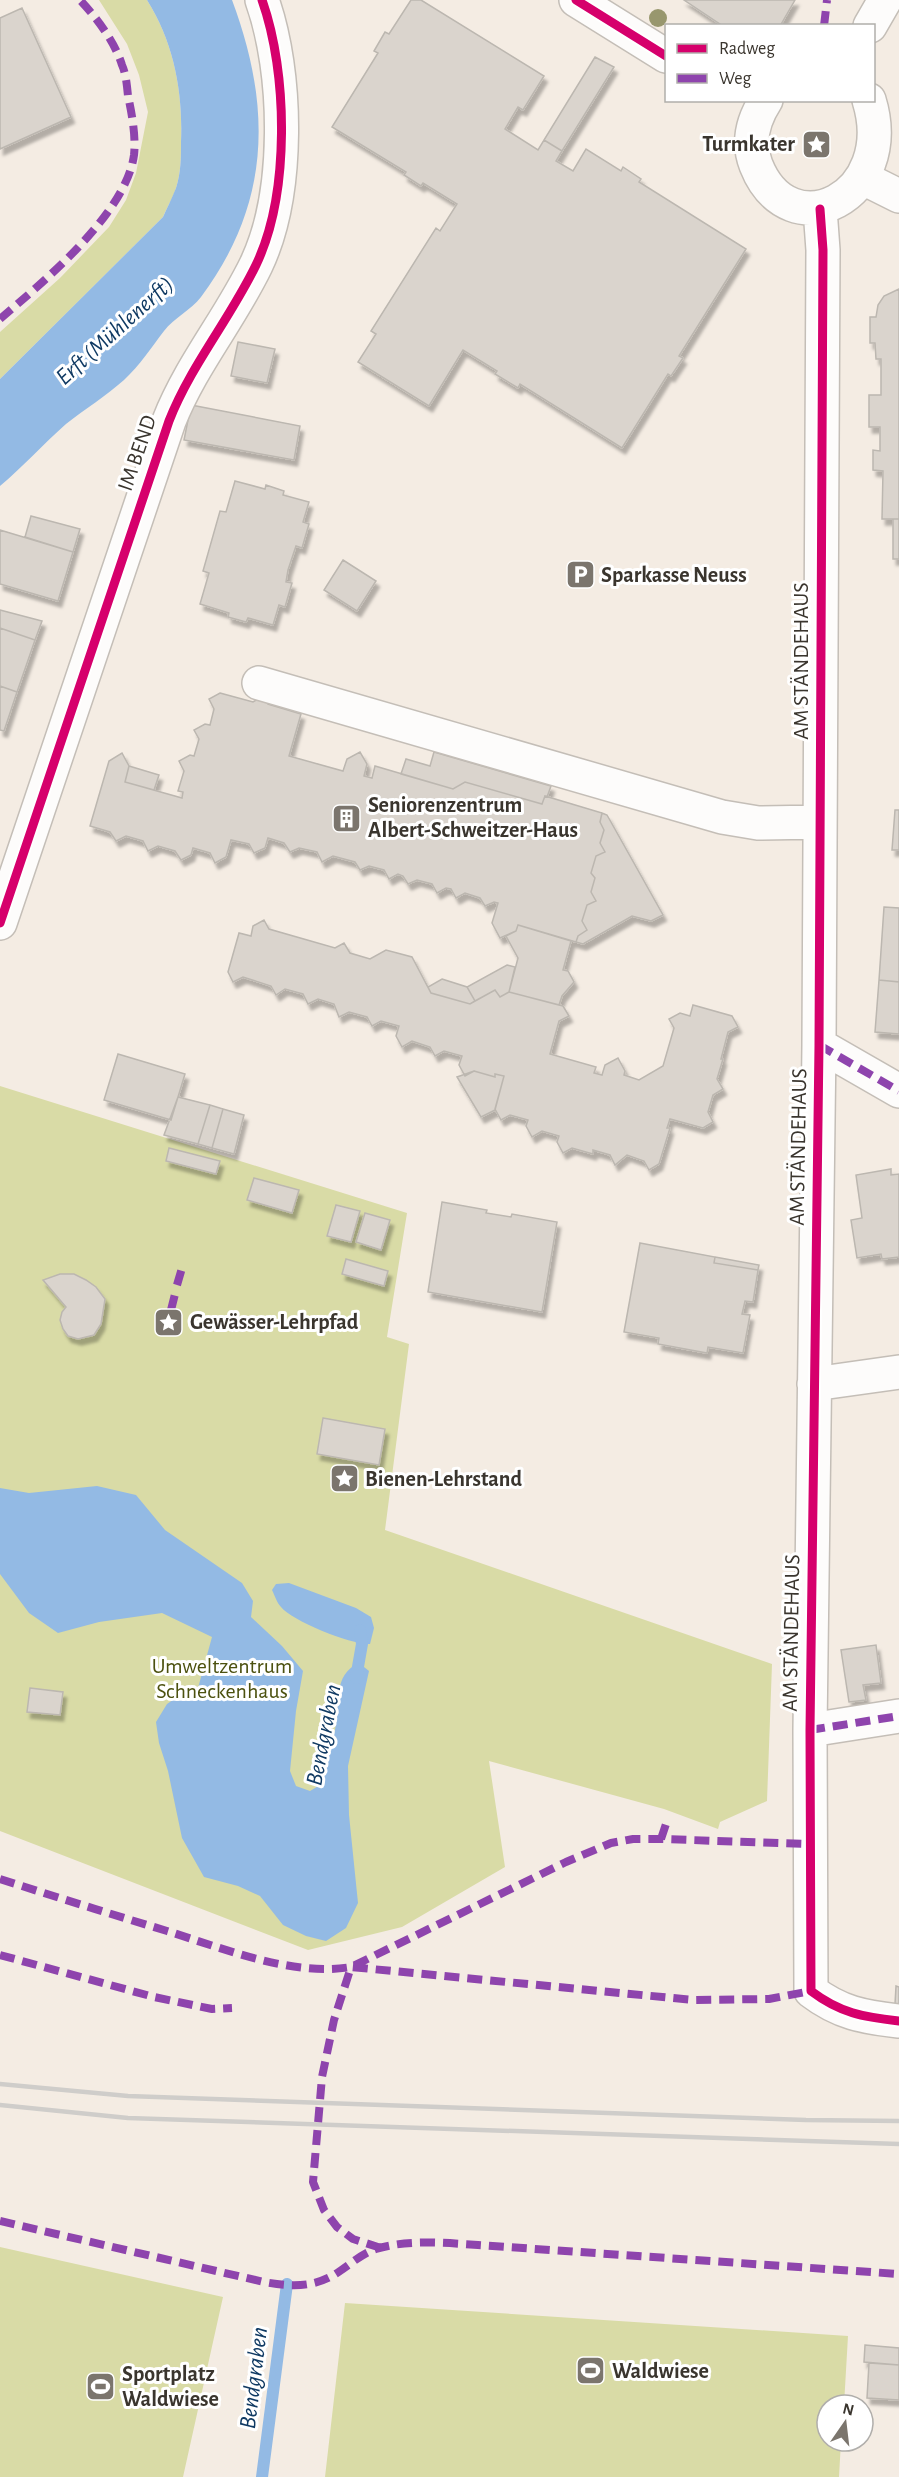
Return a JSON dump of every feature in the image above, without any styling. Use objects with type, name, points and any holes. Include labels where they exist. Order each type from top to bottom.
[{"type":"street","name":"IM BEND","points":[[0,923],[169,421],[180,393],[248,280],[269,228],[278,181],[281,123],[276,55],[262,0]]},
{"type":"street","points":[[576,0],[665,55]]},
{"type":"street","points":[[871,24],[885,0]]},
{"type":"street","points":[[754,104],[751,134],[753,157],[761,178],[777,195],[797,206],[820,208],[840,205],[857,196],[885,189],[881,162],[884,140],[880,118],[870,102]]},
{"type":"street","name":"AM STÄNDEHAUS","points":[[820,208],[823,266],[819,1045],[810,1730],[811,1991],[832,2006],[844,2011],[899,2021]]},
{"type":"street","points":[[259,683],[722,817],[758,823],[820,822]]},
{"type":"street","points":[[819,1045],[899,1091]]},
{"type":"street","points":[[814,1384],[899,1372]]},
{"type":"street","points":[[810,1730],[899,1716]]},
{"type":"green space","points":[[99,0],[147,0],[164,33],[175,68],[180,105],[181,159],[178,182],[163,217],[0,379],[0,332],[60,278],[109,227],[126,200],[136,173],[148,112],[139,75],[127,44]]},
{"type":"green space","name":"Umweltzentrum Schneckenhaus","points":[[0,1086],[407,1213],[387,1337],[409,1344],[385,1530],[772,1664],[767,1801],[720,1822],[718,1829],[664,1809],[489,1761],[505,1867],[402,1927],[308,1950],[0,1831]]},
{"type":"green space","name":"Sportplatz Waldwiese","points":[[0,2247],[223,2297],[183,2477],[0,2477]]},
{"type":"green space","name":"Waldwiese","points":[[345,2303],[848,2336],[845,2393],[815,2393],[815,2453],[840,2453],[839,2477],[325,2477]]},
{"type":"water","name":"Erft (Mühlenerft)","points":[[147,0],[232,0],[254,78],[258,116],[258,153],[252,190],[241,226],[224,262],[201,297],[168,326],[124,380],[66,424],[0,486],[0,379],[163,217],[176,188],[181,153],[178,86],[164,33]]},
{"type":"water","points":[[97,1486],[136,1495],[165,1530],[242,1583],[253,1601],[251,1617],[282,1646],[303,1671],[290,1771],[296,1786],[310,1791],[320,1785],[335,1730],[341,1683],[350,1668],[359,1663],[369,1671],[348,1766],[349,1815],[358,1903],[346,1928],[326,1941],[306,1936],[283,1925],[260,1896],[238,1886],[204,1877],[182,1838],[156,1722],[167,1704],[180,1695],[198,1688],[212,1637],[162,1613],[99,1622],[58,1633],[29,1613],[0,1574],[0,1488],[29,1493]]},
{"type":"water","points":[[289,1583],[356,1608],[371,1617],[374,1628],[370,1644],[350,1641],[309,1625],[287,1613],[278,1604],[272,1590],[276,1584]]},
{"type":"building","points":[[411,0],[421,0],[544,76],[523,110],[518,107],[505,129],[538,150],[544,140],[562,151],[556,161],[573,171],[586,149],[621,171],[623,167],[641,179],[639,182],[746,249],[679,356],[683,358],[671,376],[668,374],[622,448],[520,384],[518,388],[495,374],[497,371],[463,350],[429,406],[358,362],[376,334],[371,331],[436,228],[440,231],[457,204],[423,183],[421,186],[404,175],[406,172],[332,127],[378,53],[374,51],[385,32],[389,34]]},
{"type":"building","points":[[684,0],[795,0],[781,24],[720,24]]},
{"type":"building","points":[[22,8],[71,117],[0,149],[0,18]]},
{"type":"building","points":[[595,57],[614,67],[562,151],[544,140]]},
{"type":"building","points":[[899,289],[899,519],[882,519],[883,471],[873,470],[873,450],[880,451],[880,427],[869,427],[869,395],[881,395],[881,359],[876,359],[875,343],[870,343],[870,317],[876,317],[878,305],[884,296]]},
{"type":"building","points":[[238,342],[275,349],[267,383],[231,376]]},
{"type":"building","points":[[191,405],[300,426],[294,460],[184,440]]},
{"type":"building","points":[[235,481],[265,489],[266,485],[284,491],[283,495],[309,502],[303,522],[309,524],[302,548],[296,546],[288,570],[286,582],[292,583],[285,607],[279,605],[273,625],[248,618],[246,622],[228,617],[229,613],[200,604],[209,573],[203,571],[220,511],[226,512]]},
{"type":"building","points":[[31,516],[80,529],[73,552],[25,537]]},
{"type":"building","points":[[893,519],[899,519],[899,559],[893,559]]},
{"type":"building","points":[[0,530],[73,552],[58,601],[0,584]]},
{"type":"building","points":[[343,560],[376,581],[357,611],[324,590]]},
{"type":"building","points":[[0,610],[42,621],[35,640],[0,628]]},
{"type":"building","points":[[0,628],[35,640],[17,692],[0,686]]},
{"type":"building","points":[[0,686],[17,692],[4,731],[0,730]]},
{"type":"building","name":"Seniorenzentrum Albert-Schweitzer-Haus","points":[[220,693],[253,702],[263,696],[268,704],[301,714],[289,756],[343,771],[347,759],[360,752],[367,764],[364,776],[372,778],[375,766],[453,789],[465,782],[542,804],[545,796],[602,813],[600,822],[604,830],[600,843],[605,852],[596,856],[591,873],[595,878],[591,892],[596,901],[587,905],[582,921],[587,930],[578,936],[576,942],[518,925],[516,931],[500,938],[492,923],[498,903],[494,902],[485,906],[480,898],[465,893],[456,898],[451,889],[446,888],[437,893],[432,884],[417,880],[408,884],[403,876],[398,874],[389,879],[384,870],[369,866],[360,870],[355,862],[333,856],[322,862],[317,852],[299,848],[290,852],[284,843],[268,838],[265,848],[254,853],[249,844],[231,840],[226,857],[215,863],[210,853],[193,848],[191,855],[181,860],[175,851],[158,846],[148,851],[143,841],[126,836],[116,841],[110,832],[90,826],[109,761],[122,753],[129,766],[125,782],[182,798],[183,792],[178,791],[184,771],[179,761],[190,755],[194,756],[199,739],[194,730],[205,724],[210,725],[214,709],[209,699]]},
{"type":"building","points":[[434,752],[551,786],[542,804],[465,782],[453,789],[401,774],[406,759],[430,766]]},
{"type":"building","points":[[129,766],[159,775],[154,790],[125,782]]},
{"type":"building","points":[[895,810],[899,810],[899,850],[892,850]]},
{"type":"building","points":[[602,813],[607,815],[663,915],[651,921],[632,916],[583,944],[576,942],[578,936],[587,930],[582,921],[587,905],[596,901],[591,892],[595,878],[591,873],[596,856],[605,852],[600,843],[604,830],[600,822]]},
{"type":"building","points":[[884,907],[899,908],[899,982],[879,980]]},
{"type":"building","points":[[264,920],[269,929],[335,948],[344,943],[350,953],[370,959],[386,950],[412,957],[431,993],[470,1004],[495,990],[500,997],[509,992],[563,1006],[569,1016],[559,1021],[550,1054],[596,1067],[594,1073],[602,1075],[605,1065],[618,1058],[625,1071],[624,1075],[639,1080],[663,1066],[674,1028],[669,1019],[680,1013],[690,1016],[693,1005],[732,1016],[738,1027],[728,1032],[717,1079],[723,1089],[713,1095],[708,1112],[713,1122],[703,1128],[670,1119],[667,1128],[670,1128],[659,1164],[649,1170],[644,1161],[627,1155],[615,1165],[610,1155],[593,1150],[593,1154],[572,1148],[563,1153],[557,1142],[559,1136],[542,1131],[532,1137],[526,1126],[528,1120],[510,1115],[501,1120],[495,1109],[504,1076],[495,1074],[495,1077],[474,1071],[465,1076],[459,1065],[462,1056],[444,1051],[435,1056],[430,1047],[412,1041],[402,1047],[396,1036],[399,1026],[381,1021],[372,1026],[367,1017],[349,1012],[339,1017],[334,1004],[318,999],[308,1004],[303,994],[285,989],[276,995],[271,986],[243,977],[233,982],[228,972],[239,933],[251,936],[253,926]]},
{"type":"building","points":[[518,925],[571,941],[563,970],[568,971],[574,982],[562,996],[559,1005],[509,992],[518,958],[506,936],[516,931]]},
{"type":"building","points":[[507,965],[515,967],[509,992],[500,997],[495,990],[475,1001],[467,987]]},
{"type":"building","points":[[442,979],[467,987],[475,1001],[470,1004],[431,993],[428,987]]},
{"type":"building","points":[[879,980],[899,982],[899,1034],[875,1032]]},
{"type":"building","points":[[118,1054],[185,1074],[171,1120],[104,1100]]},
{"type":"building","points":[[474,1071],[495,1077],[495,1074],[504,1076],[495,1110],[481,1117],[457,1077]]},
{"type":"building","points":[[178,1097],[210,1105],[198,1144],[164,1135]]},
{"type":"building","points":[[210,1105],[223,1109],[212,1148],[198,1144]]},
{"type":"building","points":[[223,1109],[244,1115],[234,1154],[212,1148]]},
{"type":"building","points":[[169,1148],[220,1161],[216,1174],[166,1161]]},
{"type":"building","points":[[891,1169],[891,1175],[899,1174],[899,1257],[882,1259],[881,1254],[857,1258],[851,1220],[862,1218],[856,1175]]},
{"type":"building","points":[[254,1178],[299,1190],[292,1213],[247,1200]]},
{"type":"building","points":[[442,1202],[487,1210],[486,1213],[511,1217],[512,1214],[557,1222],[542,1312],[428,1292]]},
{"type":"building","points":[[336,1205],[360,1211],[351,1242],[327,1236]]},
{"type":"building","points":[[365,1213],[390,1220],[381,1250],[356,1242]]},
{"type":"building","points":[[640,1243],[715,1257],[714,1263],[758,1270],[753,1302],[745,1301],[742,1314],[750,1315],[743,1353],[708,1347],[707,1353],[658,1344],[659,1338],[624,1332]]},
{"type":"building","points":[[715,1257],[759,1265],[758,1270],[714,1263]]},
{"type":"building","points":[[346,1259],[388,1271],[384,1286],[342,1274]]},
{"type":"building","points":[[60,1274],[74,1274],[86,1280],[96,1287],[105,1299],[101,1324],[94,1335],[78,1339],[68,1336],[63,1329],[60,1320],[66,1307],[43,1280]]},
{"type":"building","points":[[323,1418],[385,1429],[379,1465],[317,1454]]},
{"type":"building","points":[[876,1645],[881,1683],[863,1685],[866,1700],[849,1702],[841,1650]]},
{"type":"building","points":[[30,1688],[63,1692],[60,1715],[27,1712]]},
{"type":"building","points":[[896,1986],[899,1987],[899,2004],[895,2004]]},
{"type":"building","points":[[865,2345],[899,2348],[899,2365],[864,2362]]},
{"type":"building","points":[[869,2363],[899,2365],[899,2400],[875,2398],[875,2393],[867,2393]]},
{"type":"waterway","name":"Bendgraben","points":[[356,1678],[362,1644],[360,1630]]},
{"type":"waterway","name":"Bendgraben","points":[[262,2477],[287,2284]]},
{"type":"railway","points":[[0,2084],[128,2096],[806,2120],[899,2121]]},
{"type":"railway","points":[[0,2105],[128,2118],[899,2144]]},
{"type":"marked path","points":[[0,319],[59,266],[99,223],[116,200],[128,177],[134,155],[133,125],[126,80],[119,56],[110,39],[80,0]]},
{"type":"marked path","points":[[824,24],[827,0]]},
{"type":"marked path","points":[[819,1045],[899,1091]]},
{"type":"marked path","points":[[177,1285],[182,1268]]},
{"type":"marked path","points":[[171,1310],[175,1294]]},
{"type":"marked path","points":[[810,1730],[899,1716]]},
{"type":"marked path","points":[[661,1839],[667,1821]]},
{"type":"marked path","points":[[0,1879],[258,1959],[306,1968],[329,1969],[351,1967],[566,1862],[611,1843],[633,1839],[661,1839],[809,1844]]},
{"type":"marked path","points":[[0,1955],[154,1997],[212,2009],[232,2008]]},
{"type":"marked path","points":[[381,2248],[353,2239],[337,2227],[324,2210],[313,2182],[322,2077],[334,2020],[351,1967],[693,2000],[769,1999],[811,1991],[815,1994]]},
{"type":"marked path","points":[[0,2221],[284,2285],[304,2285],[322,2281],[376,2249],[427,2242],[899,2274]]},
{"type":"cycle path","points":[[0,923],[169,421],[188,381],[246,285],[267,236],[275,204],[282,133],[277,62],[271,29],[262,0]]},
{"type":"cycle path","points":[[576,0],[665,55]]},
{"type":"cycle path","points":[[820,209],[823,250],[819,1045],[810,1730],[811,1991],[852,2013],[899,2021]]},
{"type":"place","name":"Turmkater","points":[[816,144]]},
{"type":"place","name":"Sparkasse Neuss","points":[[580,575]]},
{"type":"place","name":"Seniorenzentrum Albert-Schweitzer-Haus","points":[[347,818]]},
{"type":"place","name":"Gewässer-Lehrpfad","points":[[169,1322]]},
{"type":"place","name":"Bienen-Lehrstand","points":[[344,1479]]},
{"type":"place","name":"Waldwiese","points":[[591,2371]]},
{"type":"place","name":"Sportplatz Waldwiese","points":[[101,2387]]}]
